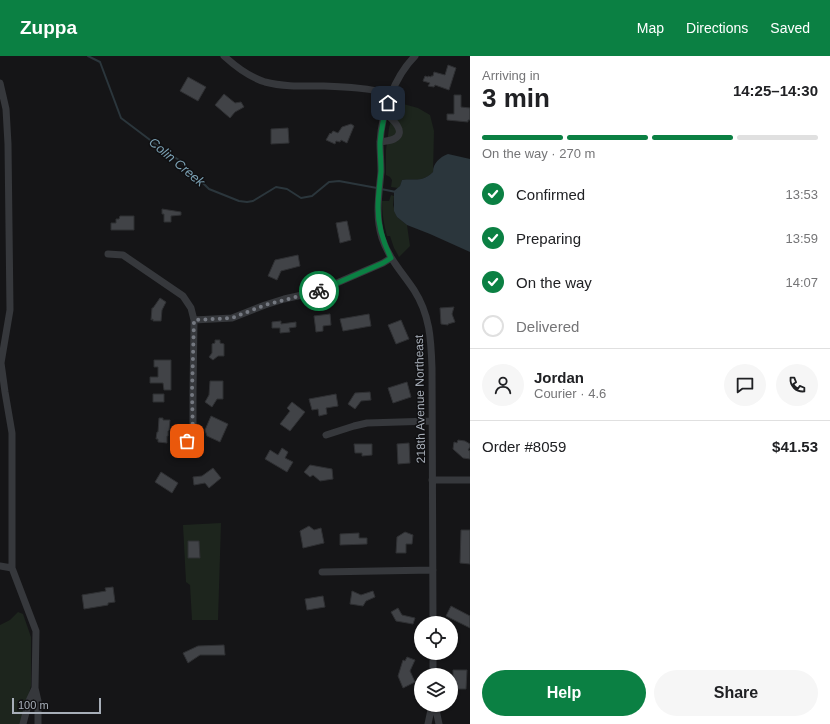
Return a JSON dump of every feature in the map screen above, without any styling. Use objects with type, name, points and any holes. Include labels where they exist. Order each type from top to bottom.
[{"type":"street","points":[[224,56],[252,77],[264,82],[276,84],[364,88],[391,94]]},
{"type":"street","name":"218th Avenue Northeast","points":[[415,56],[406,66],[401,75],[391,94],[385,113],[380,142],[381,172],[378,196],[378,216],[380,231],[391,258],[421,302],[428,322],[432,351],[433,616]]},
{"type":"street","points":[[0,83],[6,109],[8,144],[10,310],[1,363],[12,433],[12,568],[36,631],[35,688],[38,702],[38,724]]},
{"type":"street","points":[[380,142],[394,139],[398,136],[399,127],[385,113]]},
{"type":"street","points":[[108,254],[123,255],[183,296],[191,308],[194,320],[192,392],[193,438]]},
{"type":"street","points":[[194,320],[232,318],[284,299],[316,292],[383,263],[391,258]]},
{"type":"street","points":[[326,435],[367,423],[432,421]]},
{"type":"street","points":[[432,480],[470,480]]},
{"type":"street","points":[[0,566],[12,568]]},
{"type":"street","points":[[322,572],[433,570]]},
{"type":"street","points":[[23,724],[29,701],[35,688]]},
{"type":"street","points":[[26,711],[38,711]]},
{"type":"street","points":[[428,724],[431,712]]},
{"type":"street","points":[[435,712],[438,724]]},
{"type":"shaded area","points":[[396,102],[418,108],[430,115],[434,131],[433,172],[422,179],[402,180],[398,188],[391,187],[392,180],[386,175],[386,150],[389,128]]},
{"type":"shaded area","points":[[448,154],[470,159],[470,252],[407,225],[397,217],[394,211],[394,191],[400,186],[402,180],[425,178],[433,172],[434,166],[438,161]]},
{"type":"shaded area","points":[[391,195],[394,196],[393,205],[397,217],[407,225],[410,246],[399,257],[390,236],[387,236],[384,223],[382,201],[389,201]]},
{"type":"shaded area","points":[[221,523],[218,620],[192,620],[190,585],[186,582],[183,525]]},
{"type":"shaded area","points":[[18,612],[23,614],[31,637],[31,686],[21,724],[0,724],[0,625],[10,620]]},
{"type":"building","points":[[448,65],[456,68],[449,90],[435,85],[434,87],[428,86],[430,83],[423,81],[425,76],[431,77],[433,76],[434,72],[445,75]]},
{"type":"building","points":[[188,77],[206,87],[198,101],[180,91]]},
{"type":"building","points":[[224,94],[235,103],[241,102],[244,107],[235,112],[230,118],[215,105]]},
{"type":"building","points":[[454,95],[461,95],[461,107],[470,108],[470,120],[468,120],[468,122],[447,120],[447,114],[454,114]]},
{"type":"building","points":[[351,124],[354,126],[347,143],[341,140],[340,142],[336,141],[335,144],[326,140],[333,131],[338,133],[342,127]]},
{"type":"building","points":[[288,128],[289,143],[271,144],[271,129]]},
{"type":"building","points":[[162,209],[181,212],[181,215],[171,216],[171,222],[164,222],[164,214],[162,214]]},
{"type":"building","points":[[120,216],[134,216],[134,230],[111,230],[111,223],[116,223],[116,219],[119,219]]},
{"type":"building","points":[[347,221],[351,240],[340,243],[336,223]]},
{"type":"building","points":[[298,255],[300,266],[281,271],[277,280],[268,276],[275,260]]},
{"type":"building","points":[[160,298],[166,302],[162,310],[161,321],[153,321],[153,319],[151,320],[152,308]]},
{"type":"building","points":[[454,307],[452,314],[455,322],[448,325],[441,324],[440,308]]},
{"type":"building","points":[[330,314],[331,325],[323,326],[323,331],[316,332],[314,316]]},
{"type":"building","points":[[369,314],[371,326],[343,331],[340,319]]},
{"type":"building","points":[[401,320],[409,339],[396,344],[388,325]]},
{"type":"building","points":[[281,321],[281,324],[296,322],[296,327],[289,328],[290,332],[280,333],[280,328],[272,328],[272,322]]},
{"type":"building","points":[[215,340],[220,340],[220,343],[224,344],[224,356],[218,356],[213,360],[209,357],[212,353],[212,344],[215,343]]},
{"type":"building","points":[[154,360],[171,360],[171,390],[164,390],[163,383],[150,383],[150,377],[158,377],[158,367],[154,367]]},
{"type":"building","points":[[210,381],[223,381],[223,399],[217,399],[212,407],[205,402],[209,395]]},
{"type":"building","points":[[407,382],[411,397],[393,403],[388,388]]},
{"type":"building","points":[[370,392],[371,400],[361,401],[355,409],[348,404],[355,393]]},
{"type":"building","points":[[153,394],[164,394],[164,402],[153,402]]},
{"type":"building","points":[[336,394],[338,406],[326,408],[327,414],[319,416],[318,409],[312,410],[309,399]]},
{"type":"building","points":[[292,402],[305,412],[290,431],[280,424],[290,411],[287,408]]},
{"type":"building","points":[[211,416],[228,424],[220,442],[207,436],[205,430]]},
{"type":"building","points":[[159,418],[163,418],[163,420],[170,420],[167,443],[158,442],[158,439],[156,439]]},
{"type":"building","points":[[458,440],[465,441],[470,444],[468,450],[470,451],[470,459],[463,458],[453,449],[454,442],[457,443]]},
{"type":"building","points":[[409,443],[410,463],[398,464],[397,444]]},
{"type":"building","points":[[354,444],[372,444],[372,455],[362,456],[362,453],[355,453]]},
{"type":"building","points":[[282,448],[288,452],[285,458],[293,462],[287,472],[265,459],[270,450],[278,455]]},
{"type":"building","points":[[310,465],[332,469],[333,479],[320,481],[313,475],[310,477],[304,472]]},
{"type":"building","points":[[213,468],[221,478],[209,488],[205,483],[194,485],[193,477],[202,476]]},
{"type":"building","points":[[161,472],[178,483],[172,493],[155,482]]},
{"type":"building","points":[[309,526],[314,530],[321,528],[324,543],[303,548],[300,531]]},
{"type":"building","points":[[461,530],[470,530],[470,564],[460,563]]},
{"type":"building","points":[[405,532],[413,535],[412,544],[406,544],[406,553],[396,553],[397,537]]},
{"type":"building","points":[[359,533],[359,538],[367,538],[367,544],[340,545],[340,534]]},
{"type":"building","points":[[188,541],[199,541],[200,558],[188,558]]},
{"type":"building","points":[[113,587],[115,602],[108,603],[108,605],[84,609],[82,595],[106,591],[105,588]]},
{"type":"building","points":[[352,591],[361,595],[373,591],[375,597],[366,601],[363,606],[350,604]]},
{"type":"building","points":[[323,596],[325,607],[307,610],[305,599]]},
{"type":"building","points":[[451,606],[470,616],[470,628],[458,622],[458,616],[446,616]]},
{"type":"building","points":[[398,608],[402,615],[414,618],[413,624],[396,621],[391,612]]},
{"type":"building","points":[[224,645],[225,655],[200,655],[188,663],[183,653],[198,646]]},
{"type":"building","points":[[407,657],[415,660],[410,671],[414,682],[403,688],[398,676],[403,660],[405,661]]},
{"type":"building","points":[[458,670],[467,670],[466,689],[458,689]]},
{"type":"waterway","name":"Colin Creek","points":[[88,56],[100,62],[121,118],[179,160],[209,189],[239,201],[247,202],[253,201],[276,187],[287,189],[301,198],[312,196],[329,182],[339,181],[377,188]]},
{"type":"waterway","name":"Colin Creek","points":[[381,189],[396,192]]},
{"type":"way so far","points":[[187,441],[188,439],[193,438],[192,392],[194,320],[232,318],[284,299],[319,291]]},
{"type":"route","points":[[319,291],[383,263],[391,258],[380,231],[378,216],[378,196],[381,172],[380,142],[388,103]]}]
